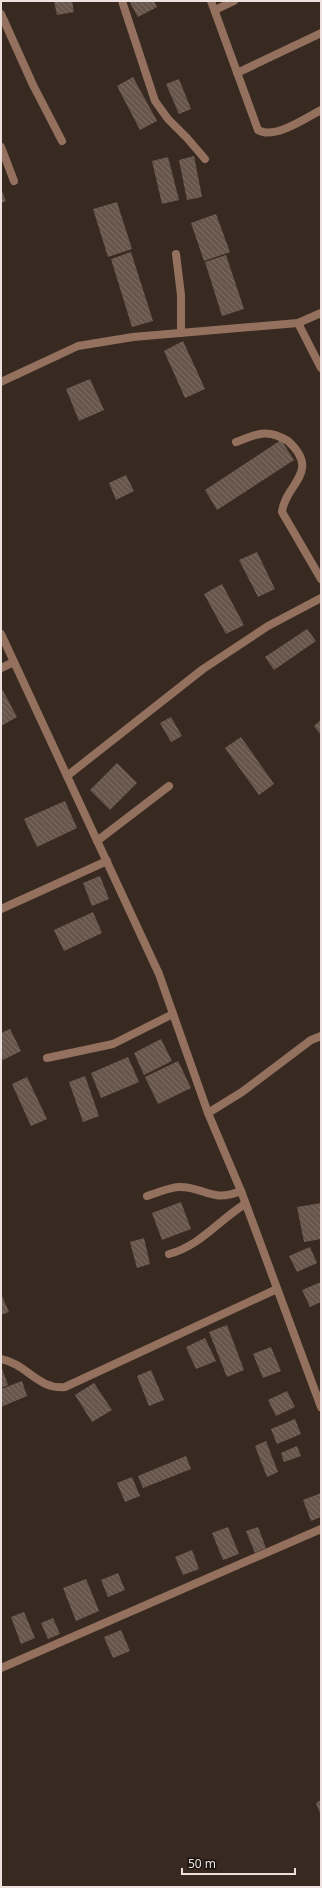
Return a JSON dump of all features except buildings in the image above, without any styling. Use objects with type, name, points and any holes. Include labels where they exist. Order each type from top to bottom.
[{"type":"street","points":[[122,1],[155,101],[168,119],[188,138],[205,159]]},
{"type":"street","points":[[211,1],[258,130],[263,134],[278,132],[321,110]]},
{"type":"street","points":[[215,10],[234,1]]},
{"type":"street","points":[[1,14],[33,85],[62,141]]},
{"type":"street","points":[[236,73],[321,33]]},
{"type":"street","points":[[1,147],[14,181]]},
{"type":"street","points":[[176,254],[181,295],[181,333]]},
{"type":"street","points":[[1,382],[78,346],[133,337],[298,323],[321,313]]},
{"type":"street","points":[[298,323],[321,368]]},
{"type":"street","points":[[236,442],[260,433],[279,435],[301,450],[307,460],[309,470],[307,477],[286,501],[282,512],[321,579]]},
{"type":"street","points":[[67,776],[203,669],[268,626],[321,598]]},
{"type":"street","points":[[1,634],[159,974],[208,1113],[241,1191],[277,1289],[317,1385],[321,1407]]},
{"type":"street","points":[[1,668],[14,662]]},
{"type":"street","points":[[97,840],[169,786]]},
{"type":"street","points":[[1,909],[107,861]]},
{"type":"street","points":[[47,1058],[113,1044],[173,1014]]},
{"type":"street","points":[[208,1113],[242,1092],[311,1040],[321,1036]]},
{"type":"street","points":[[147,1196],[171,1188],[181,1187],[211,1195],[230,1195],[241,1191]]},
{"type":"street","points":[[169,1254],[193,1245],[222,1219],[245,1204]]},
{"type":"street","points":[[1,1359],[17,1364],[50,1387],[65,1387],[277,1289]]},
{"type":"street","points":[[1,1668],[321,1530]]}]
